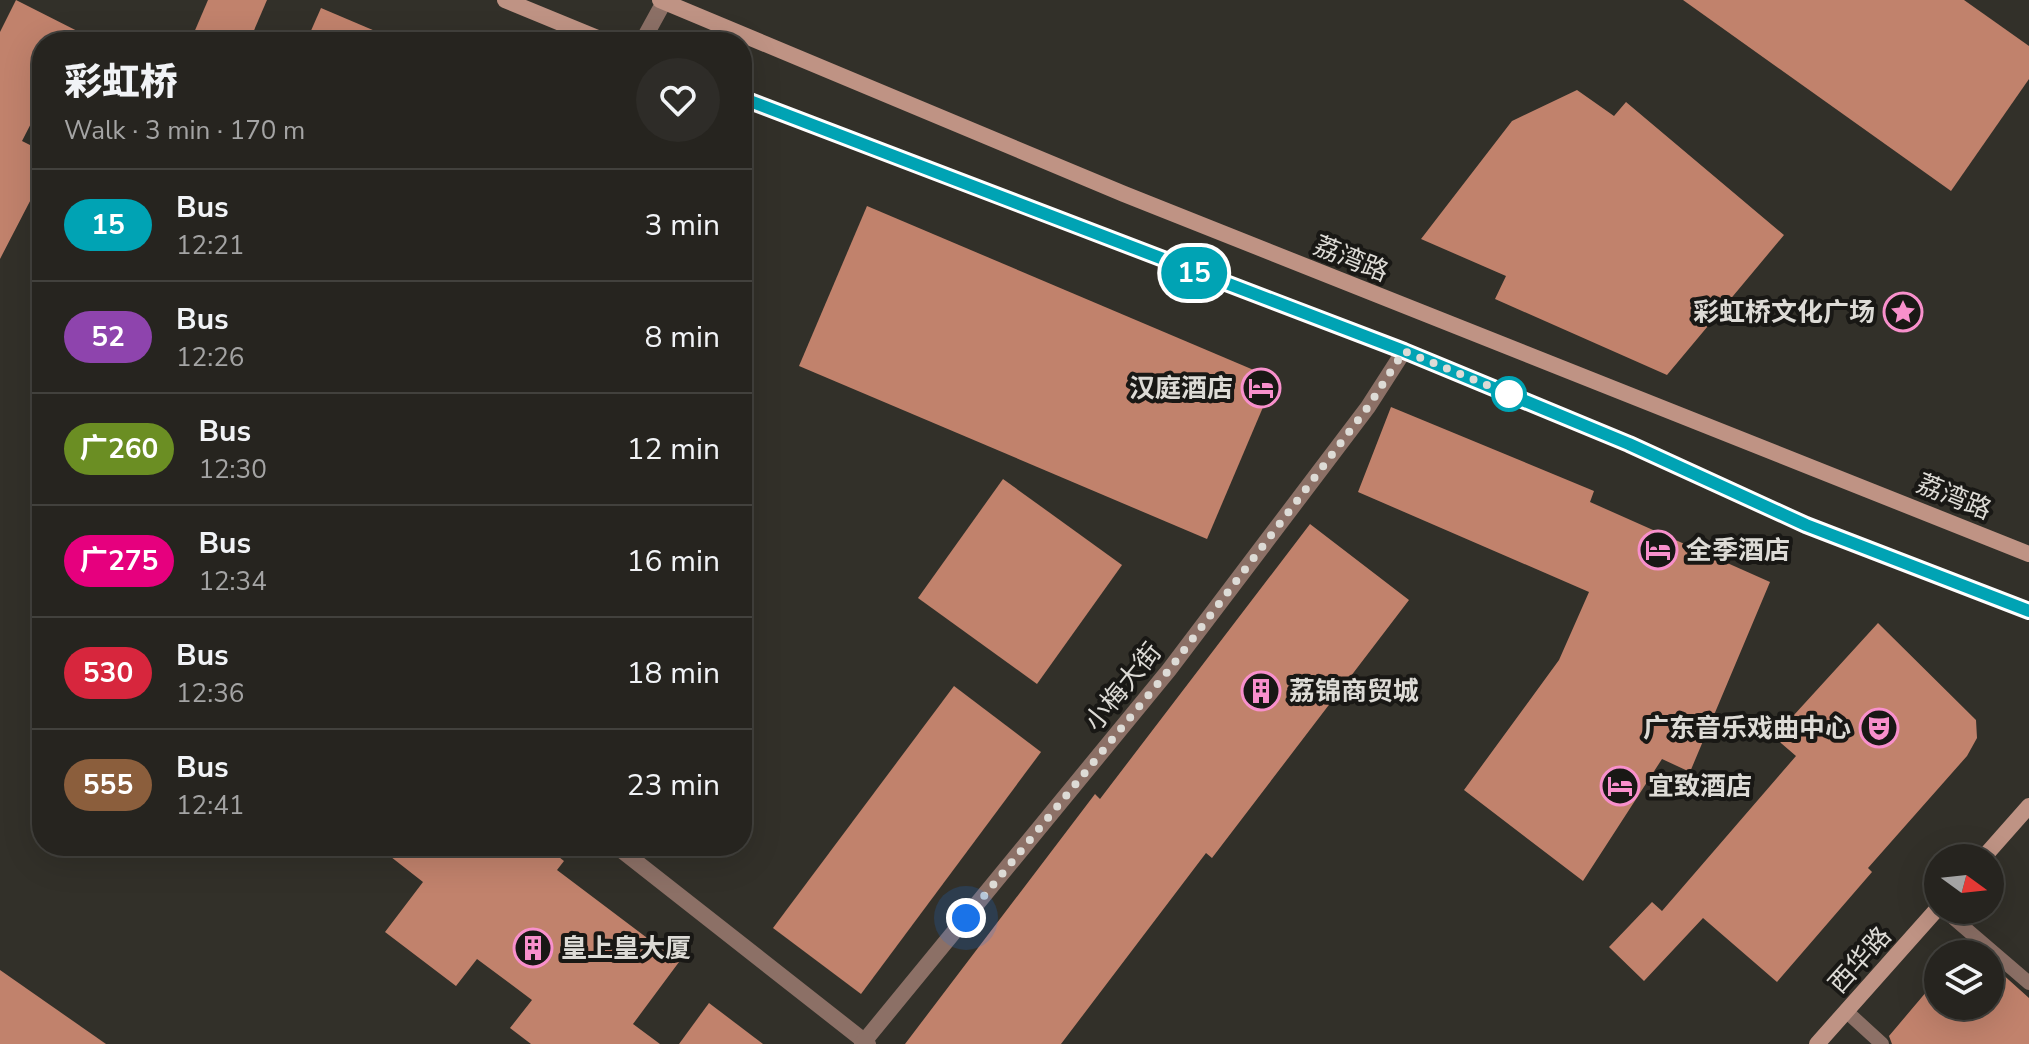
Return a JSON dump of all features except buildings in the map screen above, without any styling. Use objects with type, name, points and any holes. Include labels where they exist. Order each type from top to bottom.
[{"type":"main road","points":[[505,0],[583,32]]},
{"type":"main road","name":"荔湾路","points":[[662,1],[736,32]]},
{"type":"main road","name":"荔湾路","points":[[752,39],[1124,194],[2029,554]]},
{"type":"main road","points":[[752,102],[1404,351],[1629,444],[1806,525],[2029,611]]},
{"type":"main road","points":[[1995,844],[2029,806]]},
{"type":"main road","name":"西华路","points":[[1817,1044],[1927,924]]},
{"type":"street","points":[[647,32],[662,1]]},
{"type":"street","name":"小梅大街","points":[[865,1043],[1169,670],[1368,407],[1404,351]]},
{"type":"street","points":[[629,856],[865,1043]]},
{"type":"lane","points":[[1959,924],[2029,983]]},
{"type":"lane","points":[[1846,1011],[1882,1044]]},
{"type":"bus line","name":"15","points":[[752,102],[1404,351],[1629,444],[1806,525],[2029,611]]},
{"type":"place","name":"彩虹桥文化广场","points":[[1903,312]]},
{"type":"place","name":"汉庭酒店","points":[[1261,388]]},
{"type":"place","name":"全季酒店","points":[[1658,550]]},
{"type":"place","name":"荔锦商贸城","points":[[1261,691]]},
{"type":"place","name":"广东音乐戏曲中心","points":[[1879,728]]},
{"type":"place","name":"宜致酒店","points":[[1620,786]]},
{"type":"place","name":"皇上皇大厦","points":[[533,948]]},
{"type":"route","points":[[966,918],[1169,670],[1368,407],[1404,351],[1509,394]]}]
